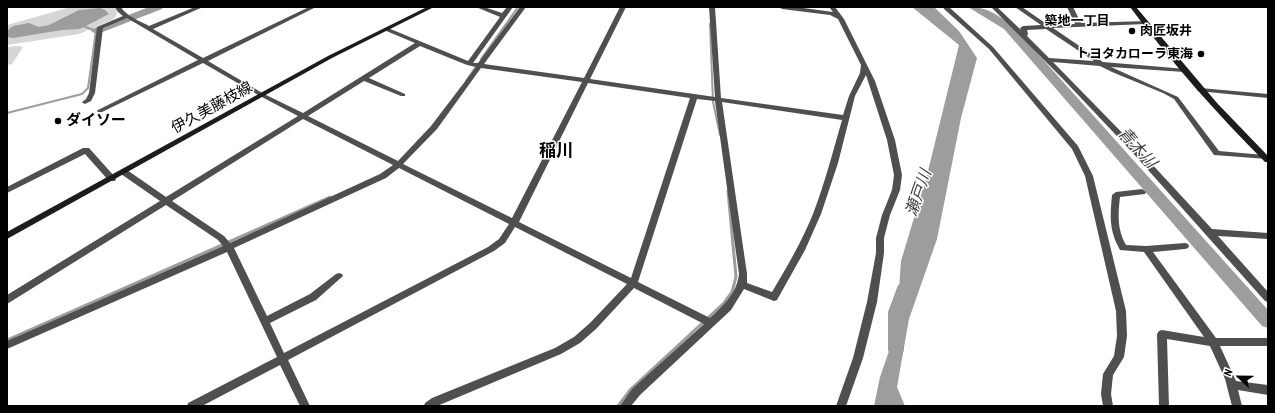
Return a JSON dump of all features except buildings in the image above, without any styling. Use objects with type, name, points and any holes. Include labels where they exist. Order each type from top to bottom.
[{"type":"main road","name":"伊久美藤枝線","points":[[7,236],[330,57],[431,7]]},
{"type":"main road","points":[[1132,7],[1200,90],[1225,118],[1266,159]]},
{"type":"street","points":[[118,7],[120,11],[148,29],[262,95],[711,323]]},
{"type":"street","points":[[148,29],[200,7]]},
{"type":"street","points":[[100,110],[313,7]]},
{"type":"street","points":[[479,7],[504,16]]},
{"type":"street","points":[[469,64],[510,7]]},
{"type":"street","points":[[7,345],[360,188],[383,176],[399,165],[437,126],[523,7]]},
{"type":"street","points":[[192,406],[491,249],[502,241],[514,223],[623,7]]},
{"type":"street","points":[[625,406],[636,392],[728,307],[742,285],[743,274],[718,99],[712,7]]},
{"type":"street","points":[[782,7],[831,13],[841,19]]},
{"type":"street","points":[[832,7],[841,19],[872,81],[892,140],[898,175],[896,190],[886,215],[880,238],[880,253],[872,302],[858,358],[841,406]]},
{"type":"street","points":[[946,7],[996,54],[1075,148],[1089,176],[1122,311],[1122,336],[1119,357],[1108,374],[1106,394],[1108,406]]},
{"type":"street","points":[[994,7],[1048,60],[1210,232],[1268,298]]},
{"type":"street","points":[[1018,7],[1100,63],[1114,71],[1176,98],[1217,153],[1266,159]]},
{"type":"street","points":[[1070,7],[1079,25]]},
{"type":"street","points":[[85,102],[89,100],[92,93],[100,27],[129,17]]},
{"type":"street","points":[[1023,36],[1025,34],[1023,28],[1145,22]]},
{"type":"street","points":[[386,29],[469,64],[846,118]]},
{"type":"street","points":[[7,300],[420,43]]},
{"type":"street","points":[[1048,60],[1184,70]]},
{"type":"street","points":[[742,285],[774,297],[801,250],[817,214],[852,96],[863,73],[864,65]]},
{"type":"street","points":[[364,78],[403,94]]},
{"type":"street","points":[[1200,90],[1268,96]]},
{"type":"street","points":[[429,406],[436,401],[558,351],[577,340],[593,326],[633,284],[694,96]]},
{"type":"street","points":[[7,190],[86,150],[112,179]]},
{"type":"street","points":[[124,172],[221,238],[228,247],[304,406]]},
{"type":"street","points":[[1142,192],[1116,195],[1113,221],[1116,238],[1122,248],[1146,250],[1186,246]]},
{"type":"street","points":[[1210,232],[1268,236]]},
{"type":"street","points":[[1146,250],[1213,342],[1231,385],[1237,406]]},
{"type":"street","points":[[264,322],[313,297],[339,276]]},
{"type":"street","points":[[1164,406],[1162,334],[1213,342],[1268,342]]},
{"type":"street","points":[[1231,385],[1268,390]]},
{"type":"shaded area","points":[[71,7],[114,7],[117,9],[117,13],[112,20],[79,34],[7,45],[7,25]]},
{"type":"shaded area","points":[[912,7],[934,7],[959,31],[977,58],[961,118],[937,239],[909,319],[897,387],[905,406],[874,406],[880,377],[896,331],[901,261],[927,175],[959,45]]},
{"type":"shaded area","points":[[100,8],[109,14],[80,29],[62,30],[13,38],[7,37],[7,31],[13,26],[29,23],[39,27],[49,25],[79,10]]},
{"type":"shaded area","points":[[7,47],[23,47],[12,64],[7,65]]},
{"type":"waterway","points":[[96,31],[158,7]]},
{"type":"waterway","points":[[481,59],[518,7]]},
{"type":"waterway","name":"青木川","points":[[973,7],[990,15],[1008,27],[1268,321]]},
{"type":"waterway","points":[[710,24],[713,102],[720,135]]},
{"type":"waterway","points":[[7,113],[82,94],[88,88],[96,31],[83,26]]},
{"type":"waterway","points":[[466,81],[477,65]]},
{"type":"waterway","points":[[618,406],[631,389],[724,303],[732,292],[736,277],[728,191]]},
{"type":"waterway","points":[[7,340],[330,197]]},
{"type":"waterway","name":"瀬戸川","points":[[896,350],[896,312],[904,289]]},
{"type":"place","name":"肉匠坂井","points":[[1132,31]]},
{"type":"place","name":"トヨタカローラ東海","points":[[1201,54]]},
{"type":"place","name":"ダイソー","points":[[58,121]]},
{"type":"district","name":"築地一丁目","points":[[1077,21]]},
{"type":"district","name":"稲川","points":[[556,151]]}]
